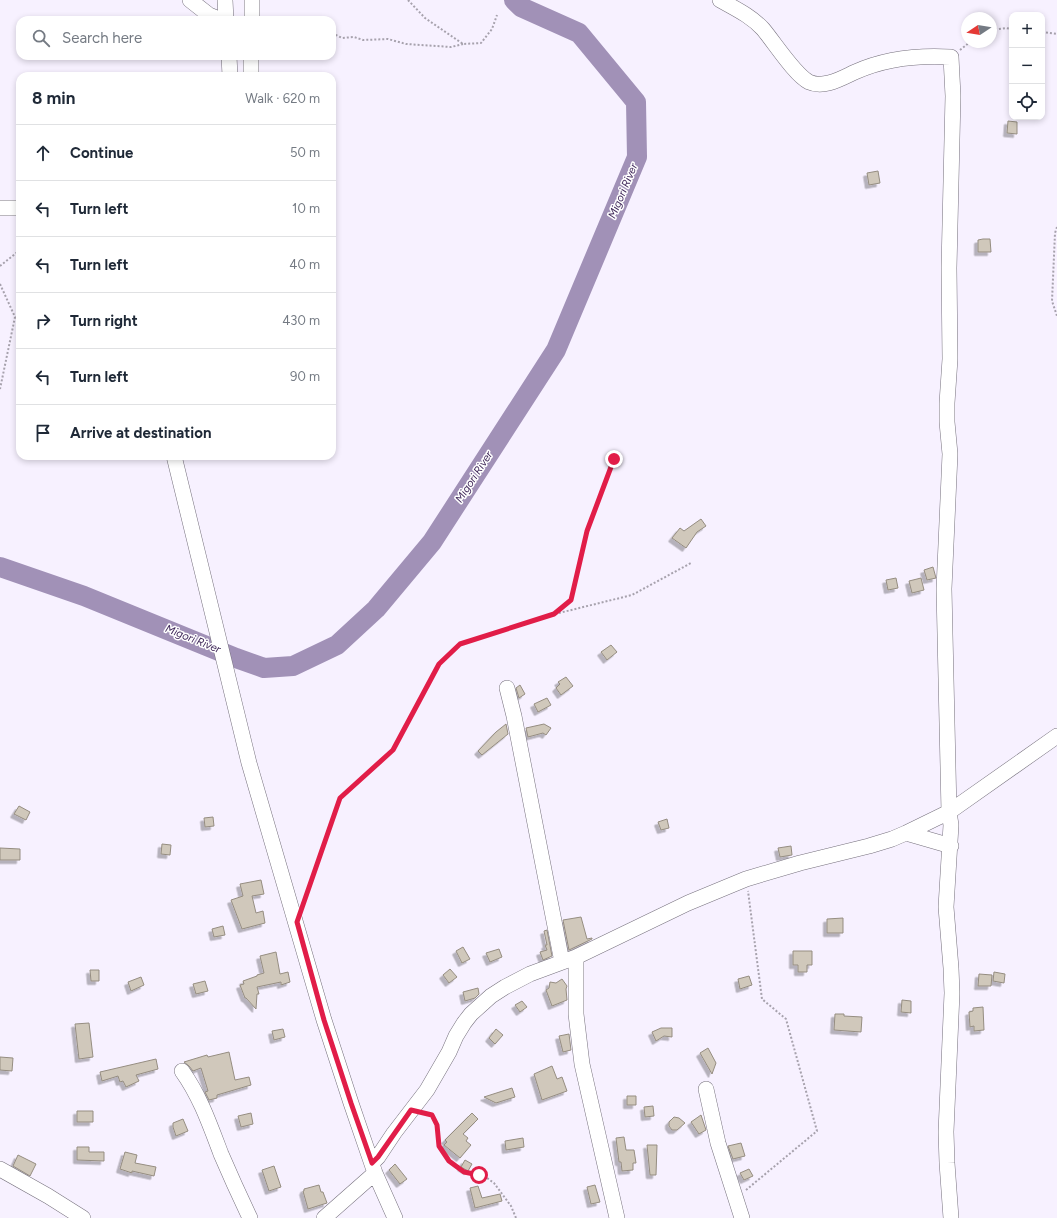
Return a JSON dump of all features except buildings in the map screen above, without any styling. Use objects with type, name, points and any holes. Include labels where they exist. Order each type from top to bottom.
[{"type":"street","points":[[190,0],[212,16]]},
{"type":"street","points":[[224,0],[226,16]]},
{"type":"street","points":[[252,0],[252,16]]},
{"type":"street","points":[[720,0],[754,20],[763,29],[800,76],[809,82],[817,84],[839,80],[870,66],[911,57],[951,57],[953,72],[953,96],[949,268],[950,359],[947,403],[950,454],[944,590],[949,812],[951,825],[951,846],[946,907],[952,993],[946,1132],[951,1218]]},
{"type":"street","points":[[229,60],[230,72]]},
{"type":"street","points":[[251,60],[251,72]]},
{"type":"street","points":[[0,208],[16,208]]},
{"type":"street","points":[[175,460],[249,763],[297,922],[324,1020],[374,1168],[395,1218]]},
{"type":"street","points":[[506,688],[514,716],[569,959],[582,1064],[617,1218]]},
{"type":"street","points":[[324,1218],[374,1168],[378,1157],[411,1110],[431,1085],[456,1036],[471,1014],[491,996],[523,977],[569,959],[688,903],[746,879],[880,842],[906,833],[949,812],[1057,736]]},
{"type":"street","points":[[906,833],[951,846]]},
{"type":"street","points":[[182,1071],[194,1088],[250,1218]]},
{"type":"street","points":[[706,1089],[718,1143],[742,1218]]},
{"type":"street","points":[[0,1169],[83,1218]]},
{"type":"path","points":[[408,0],[425,18],[463,44]]},
{"type":"path","points":[[336,35],[342,38],[354,37],[363,40],[388,39],[406,44],[451,46],[481,43],[492,29],[497,15]]},
{"type":"path","points":[[997,30],[1009,29]]},
{"type":"path","points":[[1045,32],[1057,34]]},
{"type":"path","points":[[1057,227],[1055,233],[1052,301],[1057,316]]},
{"type":"path","points":[[0,266],[16,253]]},
{"type":"path","points":[[0,284],[15,317],[0,389]]},
{"type":"path","points":[[554,614],[571,600],[587,531],[614,459]]},
{"type":"path","points":[[297,922],[340,798],[393,750],[439,664],[460,644],[554,614],[632,595],[691,563]]},
{"type":"path","points":[[736,1199],[817,1132],[786,1019],[762,999],[746,879]]},
{"type":"path","points":[[411,1110],[432,1115],[437,1125],[439,1146],[449,1161],[464,1172],[487,1178],[494,1183],[511,1206],[516,1218]]},
{"type":"waterway","name":"Migori River","points":[[0,567],[84,596],[264,668],[293,666],[337,645],[376,609],[432,542],[556,350],[637,157],[636,102],[579,33],[521,7],[514,0]]},
{"type":"route","points":[[479,1175],[464,1172],[449,1161],[439,1146],[437,1125],[432,1115],[411,1110],[378,1157],[372,1163],[324,1020],[297,922],[340,798],[393,750],[439,664],[460,644],[554,614],[571,600],[587,531],[614,459]]}]
